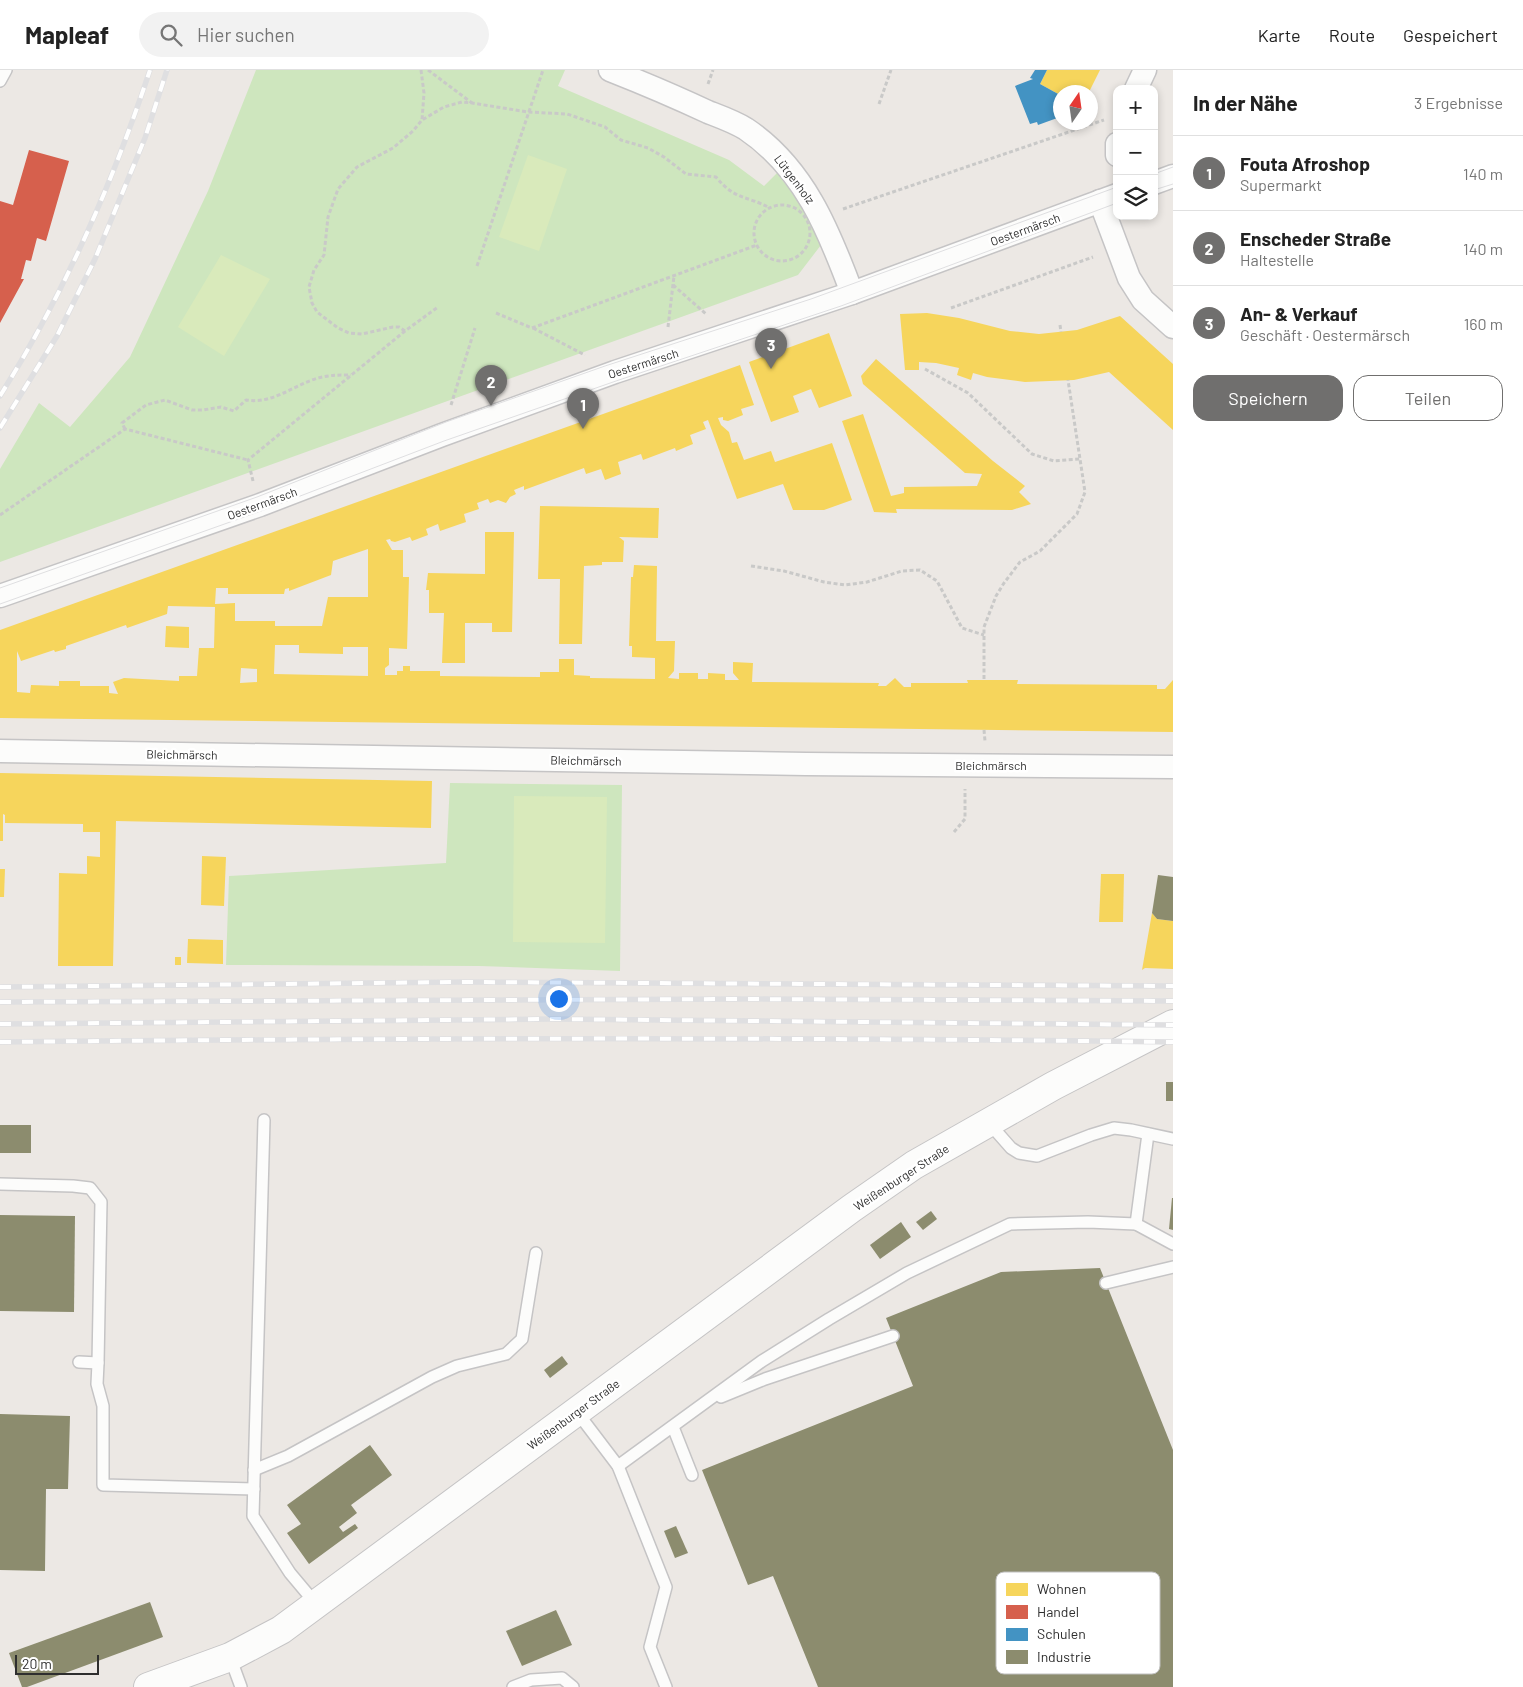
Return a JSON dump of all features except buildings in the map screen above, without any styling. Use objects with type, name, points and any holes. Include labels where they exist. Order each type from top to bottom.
[{"type":"street","name":"Lütgenholz","points":[[610,70],[746,128],[778,154],[806,191],[821,217],[852,294]]},
{"type":"street","points":[[1138,85],[1145,70]]},
{"type":"street","points":[[1158,182],[1173,176]]},
{"type":"street","points":[[1109,198],[1118,248],[1129,278],[1143,300],[1173,327]]},
{"type":"street","name":"Oestermärsch","points":[[0,596],[260,505],[442,435],[615,372],[852,294],[1109,198]]},
{"type":"street","name":"Bleichmärsch","points":[[0,751],[1173,767]]},
{"type":"street","name":"Weißenburger Straße","points":[[148,1687],[230,1657],[281,1630],[852,1208],[914,1165],[1053,1086],[1173,1024]]},
{"type":"lane","points":[[0,81],[6,70]]},
{"type":"lane","points":[[264,1120],[253,1516],[290,1573],[316,1604]]},
{"type":"lane","points":[[989,1123],[1011,1148],[1019,1153],[1037,1156],[1114,1128],[1173,1139]]},
{"type":"lane","points":[[1136,1224],[1148,1134]]},
{"type":"lane","points":[[0,1184],[90,1188],[101,1202],[97,1384],[103,1406],[103,1486],[254,1489]]},
{"type":"lane","points":[[618,1466],[762,1361],[829,1319],[907,1273],[1010,1224],[1088,1222],[1136,1224],[1173,1244]]},
{"type":"lane","points":[[254,1470],[288,1456],[432,1377],[458,1366],[506,1354],[522,1339],[536,1253]]},
{"type":"lane","points":[[1106,1283],[1173,1267]]},
{"type":"lane","points":[[706,1403],[765,1379],[893,1336]]},
{"type":"lane","points":[[79,1362],[98,1363]]},
{"type":"lane","points":[[577,1412],[618,1466],[666,1587],[650,1647],[666,1687]]},
{"type":"lane","points":[[672,1426],[692,1475]]},
{"type":"lane","points":[[230,1657],[241,1687]]},
{"type":"lane","points":[[513,1687],[531,1680],[562,1678],[573,1687]]},
{"type":"path","points":[[421,70],[424,93],[422,120]]},
{"type":"path","points":[[428,70],[472,103]]},
{"type":"path","points":[[477,266],[543,70]]},
{"type":"path","points":[[879,104],[891,70]]},
{"type":"path","points":[[405,331],[399,327],[393,327],[362,334],[349,333],[338,328],[318,312],[312,303],[309,287],[314,270],[324,255],[328,217],[338,189],[357,167],[393,148],[413,131],[422,120],[444,107],[462,102],[528,112],[567,114],[605,127],[620,140],[648,148],[664,157],[686,174],[716,176],[724,187],[734,194],[770,208]]},
{"type":"path","points":[[821,217],[1111,118]]},
{"type":"path","points":[[788,206],[804,216],[810,233],[804,250],[797,257],[779,261],[762,253],[757,245],[755,228],[763,213],[770,208],[788,206]]},
{"type":"path","points":[[532,328],[757,245]]},
{"type":"path","points":[[950,308],[1118,248]]},
{"type":"path","points":[[665,357],[674,276]]},
{"type":"path","points":[[673,285],[731,335]]},
{"type":"path","points":[[248,460],[405,331],[438,307]]},
{"type":"path","points":[[496,313],[532,328],[591,358]]},
{"type":"path","points":[[1060,325],[1061,332]]},
{"type":"path","points":[[452,400],[475,328]]},
{"type":"path","points":[[925,369],[968,393],[1032,454],[1054,462],[1080,459]]},
{"type":"path","points":[[125,429],[122,423],[139,408],[160,401],[165,400],[192,410],[221,407],[234,411],[246,400],[259,402],[285,394],[312,380],[327,376],[352,375]]},
{"type":"path","points":[[984,680],[984,628],[996,596],[1020,562],[1040,551],[1077,514],[1085,492],[1068,380]]},
{"type":"path","points":[[0,515],[125,429],[248,460]]},
{"type":"path","points":[[248,460],[260,505]]},
{"type":"path","points":[[751,566],[784,571],[845,586],[867,582],[902,571],[920,570],[937,581],[962,628],[984,635]]},
{"type":"path","points":[[954,832],[964,819],[965,765]]},
{"type":"green space","points":[[256,70],[565,70],[558,86],[729,160],[764,186],[777,173],[799,201],[821,245],[798,275],[0,562],[0,469],[39,403],[70,427],[130,357],[208,191]]},
{"type":"green space","points":[[528,155],[567,169],[539,251],[499,237]]},
{"type":"green space","points":[[221,255],[270,279],[224,356],[178,327]]},
{"type":"green space","points":[[450,783],[622,785],[620,971],[479,966],[226,965],[229,876],[446,863]]},
{"type":"green space","points":[[514,796],[607,797],[605,943],[513,942]]},
{"type":"tram line","points":[[1158,173],[1173,167]]},
{"type":"tram line","points":[[1158,189],[1173,184]]},
{"type":"tram line","points":[[0,588],[257,497],[446,422],[605,366],[811,299],[1113,188]]},
{"type":"tram line","points":[[0,604],[261,511],[444,441],[841,306],[1113,204]]},
{"type":"railway","points":[[0,396],[45,318],[85,238],[120,155],[150,70]]},
{"type":"railway","points":[[0,428],[57,336],[95,259],[145,138],[167,70]]},
{"type":"railway","points":[[0,987],[462,982],[1173,986]]},
{"type":"railway","points":[[0,1002],[742,999],[1173,1001]]},
{"type":"railway","points":[[0,1024],[552,1019],[1173,1025]]},
{"type":"railway","points":[[0,1042],[586,1039],[880,1039],[1173,1042]]},
{"type":"place","name":"An- & Verkauf","points":[[771,369]]},
{"type":"place","name":"Enscheder Straße","points":[[491,406]]},
{"type":"place","name":"Fouta Afroshop","points":[[583,429]]}]
